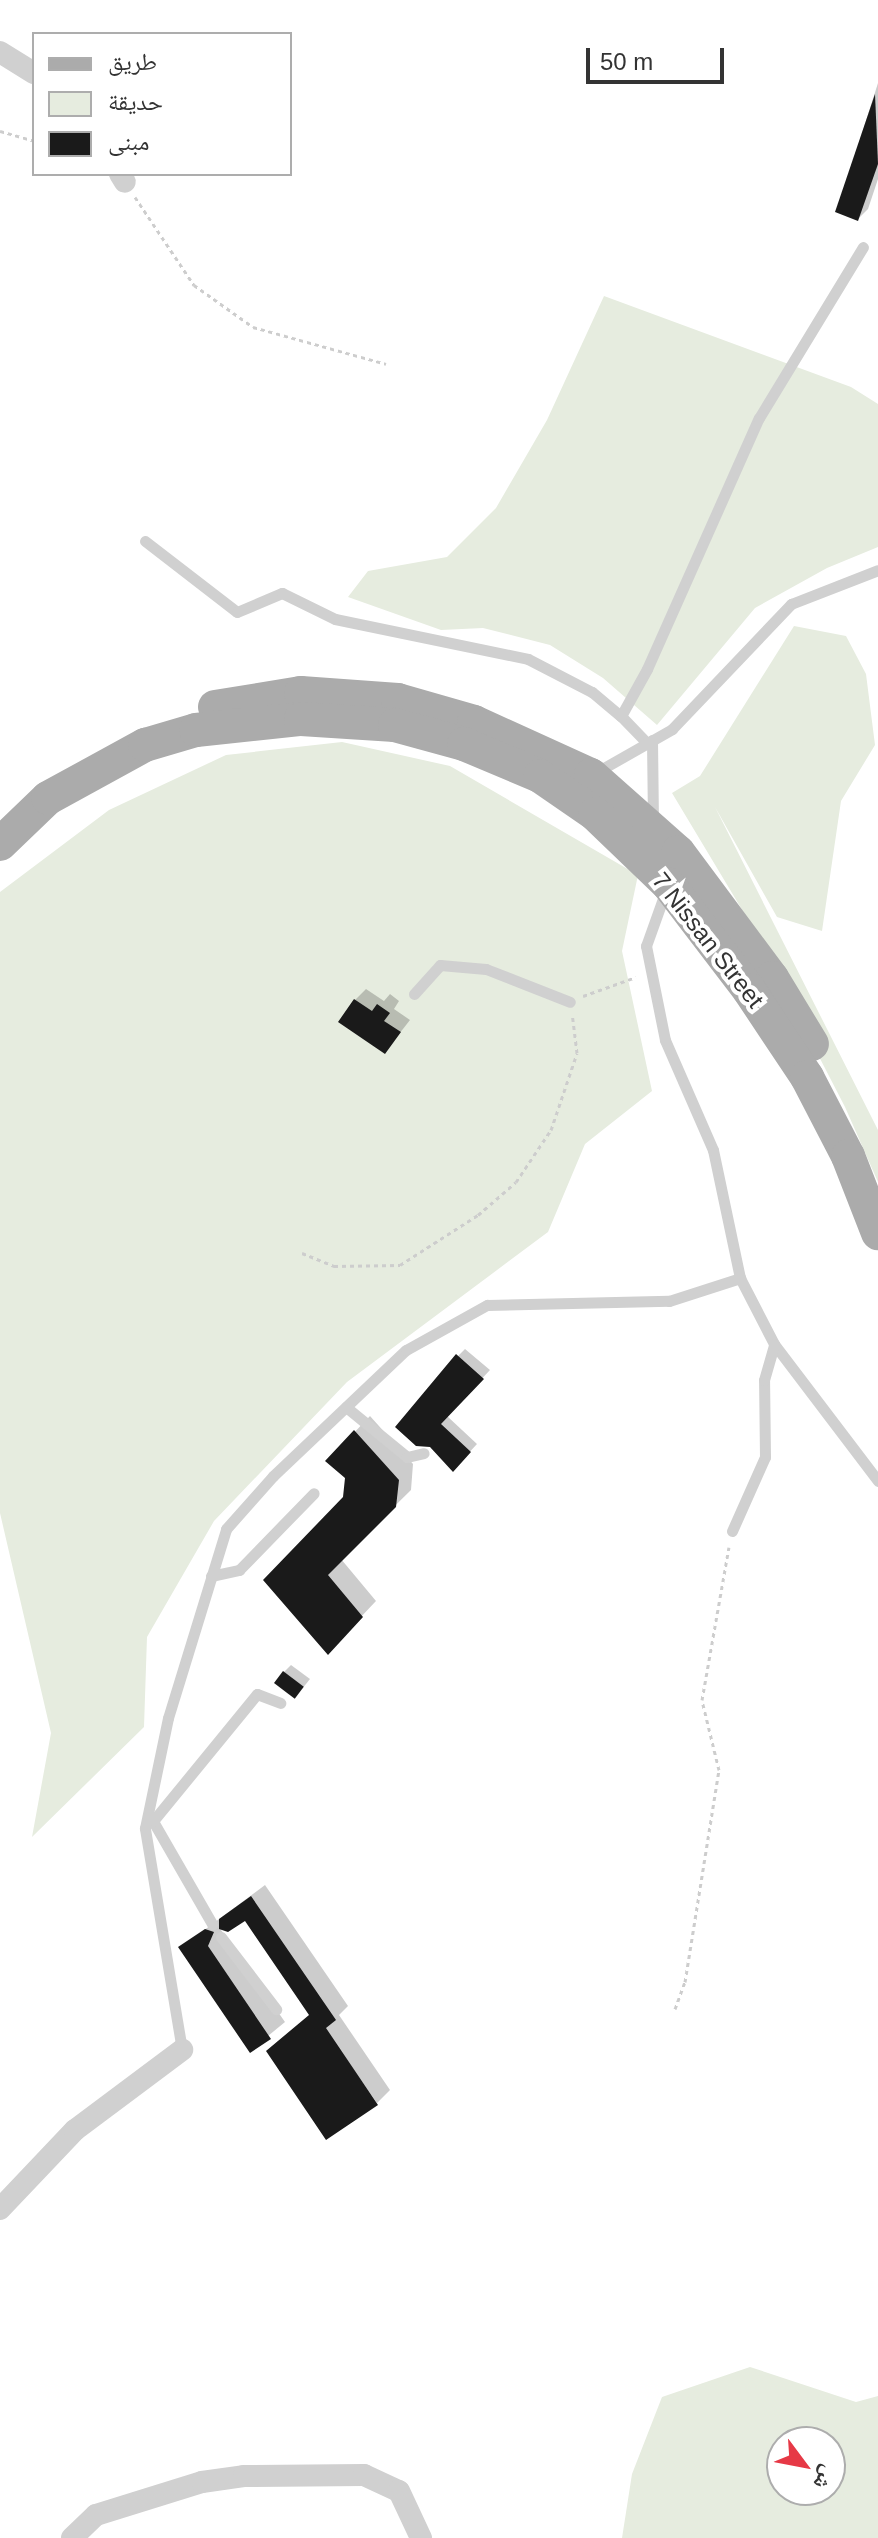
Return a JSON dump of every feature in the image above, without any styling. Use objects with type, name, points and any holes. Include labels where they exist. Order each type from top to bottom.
[{"type":"main road","name":"7 Nissan Street","points":[[0,815],[36,781],[137,726],[192,710],[301,693],[398,700],[459,717],[591,775],[665,840],[772,978],[825,1067],[878,1177]]},
{"type":"main road","name":"7 Nissan Street","points":[[0,844],[48,798],[145,745],[196,730],[301,719],[395,725],[464,744],[540,776],[595,814],[668,884],[807,1077],[878,1233]]},
{"type":"street","points":[[0,52],[32,72]]},
{"type":"street","points":[[0,2209],[75,2130],[182,2050]]},
{"type":"street","points":[[72,2538],[96,2515],[202,2482],[244,2476],[364,2475],[399,2491],[421,2538]]},
{"type":"lane","points":[[621,716],[647,669],[759,418],[863,247]]},
{"type":"lane","points":[[145,541],[237,612],[282,593],[335,619],[528,659],[592,692],[649,742],[665,840],[668,884],[646,946],[665,1040],[713,1150],[740,1278],[774,1344],[878,1481]]},
{"type":"lane","points":[[591,775],[672,729],[791,604],[878,570]]},
{"type":"lane","points":[[414,994],[440,965],[486,969],[570,1002]]},
{"type":"lane","points":[[212,1924],[151,1816],[168,1718],[226,1529],[406,1350],[487,1305],[669,1301],[740,1278]]},
{"type":"lane","points":[[732,1531],[765,1457],[764,1380],[774,1344]]},
{"type":"lane","points":[[346,1407],[407,1457],[424,1453]]},
{"type":"lane","points":[[211,1576],[239,1570],[314,1493]]},
{"type":"lane","points":[[182,2050],[145,1828],[151,1816],[257,1694],[280,1703]]},
{"type":"lane","points":[[221,1937],[276,2009]]},
{"type":"path","points":[[0,131],[32,140]]},
{"type":"path","points":[[122,178],[194,285],[253,327],[386,364]]},
{"type":"path","points":[[302,1253],[334,1266],[400,1265],[478,1215],[516,1182],[551,1130],[577,1053],[570,1002],[651,972]]},
{"type":"path","points":[[675,2009],[685,1982],[719,1770],[702,1700],[732,1531]]},
{"type":"green space","points":[[604,296],[851,387],[878,404],[878,547],[827,568],[755,608],[657,725],[603,678],[550,645],[483,628],[441,630],[348,597],[368,571],[447,557],[496,508],[547,420]]},
{"type":"green space","points":[[794,626],[846,636],[866,674],[875,745],[841,801],[822,931],[777,917],[715,807],[878,1130],[878,1182],[845,1107],[750,923],[672,793],[700,776]]},
{"type":"green space","points":[[342,742],[450,766],[638,875],[622,951],[652,1091],[585,1144],[548,1232],[347,1382],[214,1521],[147,1637],[144,1727],[32,1837],[51,1733],[0,1513],[0,892],[109,810],[226,755]]},
{"type":"green space","points":[[750,2367],[856,2402],[878,2396],[878,2538],[622,2538],[632,2474],[662,2397]]},
{"type":"building","points":[[875,94],[878,164],[858,221],[835,212]]},
{"type":"building","points":[[354,999],[372,1011],[377,1004],[390,1013],[384,1021],[401,1032],[385,1054],[338,1022]]},
{"type":"building","points":[[456,1354],[484,1379],[441,1424],[471,1452],[453,1472],[430,1447],[416,1446],[395,1427]]},
{"type":"building","points":[[354,1430],[399,1480],[396,1507],[328,1575],[363,1617],[328,1655],[263,1580],[343,1497],[345,1478],[325,1461]]},
{"type":"building","points":[[283,1671],[304,1687],[295,1699],[274,1683]]},
{"type":"building","points":[[251,1896],[336,2020],[326,2028],[378,2105],[326,2140],[266,2051],[309,2015],[245,1921],[228,1932],[219,1929],[219,1919]]},
{"type":"building","points":[[205,1929],[214,1932],[208,1946],[271,2039],[250,2053],[178,1947]]}]
